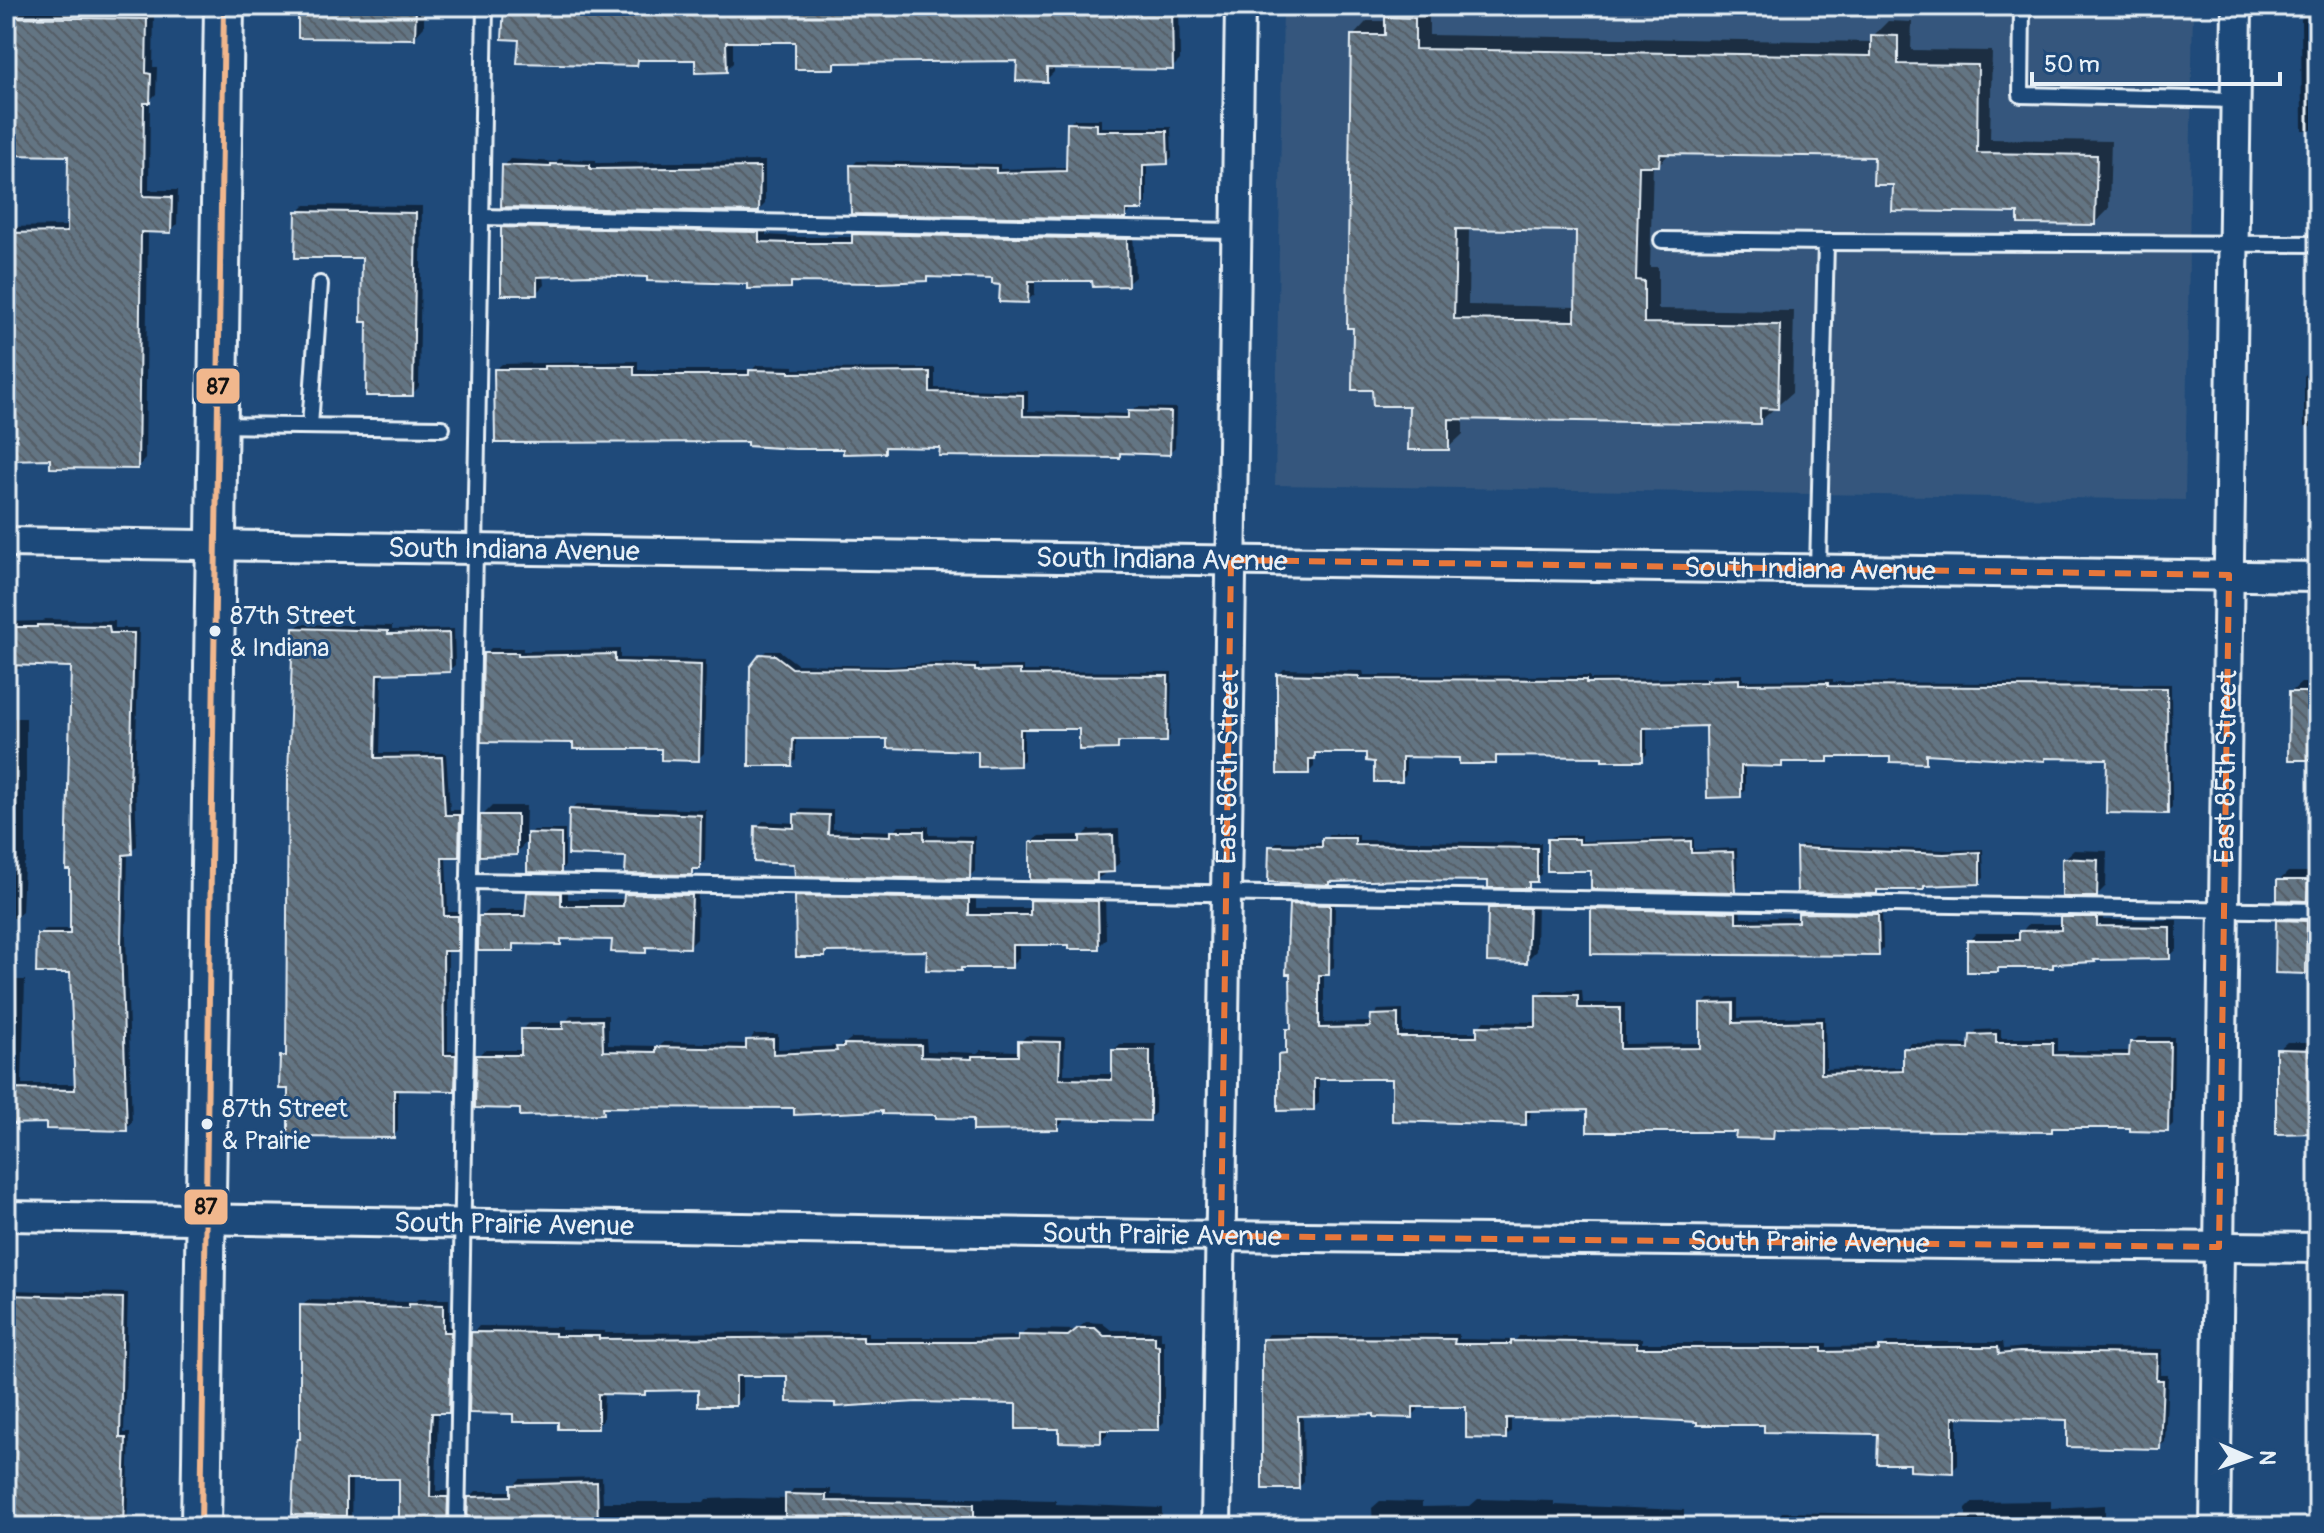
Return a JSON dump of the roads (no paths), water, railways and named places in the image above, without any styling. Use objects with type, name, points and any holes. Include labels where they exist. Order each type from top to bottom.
[{"type":"main road","points":[[201,1527],[224,6]]},
{"type":"street","name":"East 86th Street","points":[[1216,1527],[1240,6]]},
{"type":"street","name":"East 85th Street","points":[[2215,1527],[2237,6]]},
{"type":"street","name":"South Indiana Avenue","points":[[6,542],[2318,577]]},
{"type":"street","name":"South Prairie Avenue","points":[[6,1216],[1221,1236],[2318,1248]]},
{"type":"lane","points":[[457,1527],[485,6]]},
{"type":"lane","points":[[2022,6],[2021,95],[2236,100]]},
{"type":"lane","points":[[481,217],[1236,231]]},
{"type":"lane","points":[[1662,240],[2318,244]]},
{"type":"lane","points":[[1818,569],[1826,242]]},
{"type":"lane","points":[[310,426],[320,284]]},
{"type":"lane","points":[[218,425],[442,428]]},
{"type":"lane","points":[[468,881],[2318,911]]},
{"type":"place","name":"87th Street & Indiana","points":[[215,631]]},
{"type":"place","name":"87th Street & Prairie","points":[[207,1124]]}]
